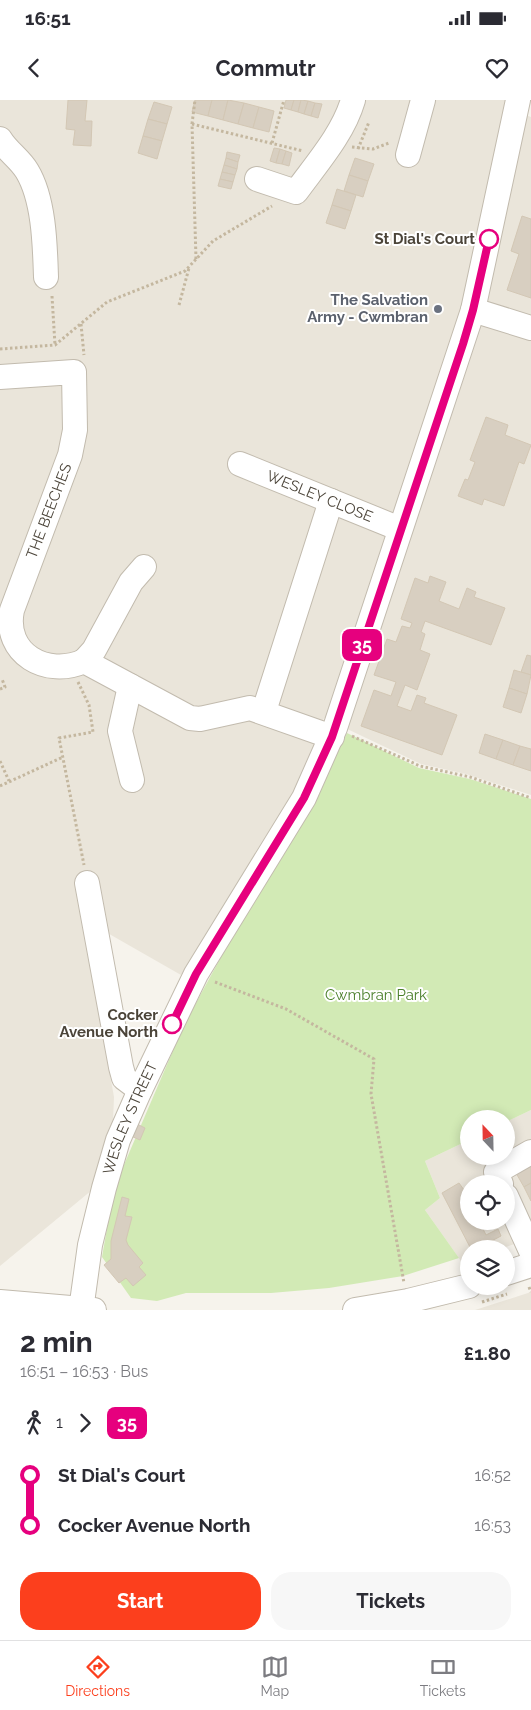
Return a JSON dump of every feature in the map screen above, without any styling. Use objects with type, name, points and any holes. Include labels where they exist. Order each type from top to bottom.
[{"type":"street","points":[[256,179],[296,192],[322,156],[350,111],[353,100]]},
{"type":"street","points":[[408,155],[423,100]]},
{"type":"street","name":"WESLEY STREET","points":[[85,1309],[90,1245],[118,1140],[196,974],[304,798],[334,733],[473,310],[518,100]]},
{"type":"street","points":[[0,139],[23,166],[32,181],[41,215],[46,277]]},
{"type":"street","points":[[473,310],[531,328]]},
{"type":"street","name":"THE BEECHES","points":[[0,377],[74,372],[75,430],[70,456],[12,610],[10,629],[17,643],[34,660],[52,667],[77,664]]},
{"type":"street","name":"WESLEY CLOSE","points":[[240,464],[400,529]]},
{"type":"street","points":[[264,711],[331,501]]},
{"type":"street","points":[[144,567],[131,582],[94,650],[77,664],[130,686],[195,719],[243,708],[264,711],[334,733]]},
{"type":"street","points":[[130,686],[120,731],[132,780]]},
{"type":"street","points":[[87,883],[120,1067],[124,1078],[140,1090]]},
{"type":"street","points":[[497,1175],[496,1172],[531,1152]]},
{"type":"street","points":[[515,1216],[531,1251]]},
{"type":"street","points":[[515,1285],[530,1279]]},
{"type":"street","points":[[355,1310],[408,1301],[465,1295]]},
{"type":"street","points":[[0,1302],[85,1309]]},
{"type":"path","points":[[194,100],[192,124],[196,259]]},
{"type":"path","points":[[272,143],[284,100]]},
{"type":"path","points":[[192,124],[322,156]]},
{"type":"path","points":[[0,349],[55,345],[110,300],[181,273],[189,268],[213,240],[296,192]]},
{"type":"path","points":[[179,305],[189,268]]},
{"type":"path","points":[[53,301],[55,345]]},
{"type":"path","points":[[77,664],[89,705],[93,732],[59,738],[87,883]]},
{"type":"path","points":[[0,689],[5,687],[2,680]]},
{"type":"path","points":[[334,733],[420,766],[470,777],[531,798]]},
{"type":"path","points":[[0,786],[62,757]]},
{"type":"path","points":[[0,761],[9,782]]},
{"type":"path","points":[[196,974],[286,1009],[374,1059],[371,1094],[408,1301]]},
{"type":"path","points":[[515,1285],[530,1279],[531,1292]]},
{"type":"shaded area","points":[[0,100],[507,100],[506,108],[531,117],[531,795],[466,774],[421,764],[324,718],[309,763],[265,844],[181,975],[104,931],[85,935],[114,1097],[113,1121],[92,1190],[0,1266]]},
{"type":"shaded area","points":[[531,1110],[531,1238],[515,1244],[515,1240],[460,1240],[460,1260],[425,1210],[440,1198],[425,1161],[460,1144],[460,1165],[515,1165],[515,1118]]},
{"type":"shaded area","points":[[531,1292],[531,1310],[475,1310]]},
{"type":"green space","name":"Cwmbran Park","points":[[347,733],[419,768],[470,779],[531,799],[531,1110],[515,1118],[515,1110],[460,1110],[460,1144],[425,1161],[440,1198],[425,1210],[459,1258],[403,1276],[329,1288],[271,1293],[186,1293],[157,1301],[131,1298],[102,1257],[114,1188],[184,1025],[239,924],[312,804]]},
{"type":"building","points":[[68,100],[87,100],[85,121],[92,121],[91,146],[73,145],[75,130],[66,129]]},
{"type":"building","points":[[195,100],[212,100],[208,116],[192,112]]},
{"type":"building","points":[[212,100],[228,100],[223,120],[208,116]]},
{"type":"building","points":[[228,100],[244,103],[238,124],[223,120]]},
{"type":"building","points":[[286,100],[294,100],[291,110],[284,108]]},
{"type":"building","points":[[294,100],[301,100],[298,112],[291,110]]},
{"type":"building","points":[[301,100],[308,101],[304,114],[298,112]]},
{"type":"building","points":[[308,101],[315,103],[311,116],[304,114]]},
{"type":"building","points":[[154,102],[172,107],[167,124],[148,119]]},
{"type":"building","points":[[244,103],[259,107],[253,128],[238,124]]},
{"type":"building","points":[[315,103],[322,104],[318,118],[311,116]]},
{"type":"building","points":[[259,107],[274,111],[269,132],[253,128]]},
{"type":"building","points":[[148,119],[167,124],[162,141],[143,136]]},
{"type":"building","points":[[143,136],[162,141],[157,159],[138,153]]},
{"type":"building","points":[[274,148],[280,149],[276,163],[270,161]]},
{"type":"building","points":[[280,149],[286,151],[282,164],[276,163]]},
{"type":"building","points":[[286,151],[292,153],[289,166],[282,164]]},
{"type":"building","points":[[227,152],[240,155],[238,162],[226,158]]},
{"type":"building","points":[[226,158],[238,162],[237,169],[224,165]]},
{"type":"building","points":[[355,158],[374,164],[368,181],[349,175]]},
{"type":"building","points":[[224,165],[237,169],[235,175],[222,172]]},
{"type":"building","points":[[222,172],[235,175],[233,182],[220,179]]},
{"type":"building","points":[[349,175],[368,181],[363,197],[344,191]]},
{"type":"building","points":[[220,179],[233,182],[231,189],[218,186]]},
{"type":"building","points":[[337,189],[356,195],[351,211],[332,205]]},
{"type":"building","points":[[332,205],[351,211],[345,229],[326,223]]},
{"type":"building","points":[[522,216],[531,219],[531,298],[507,290],[519,254],[511,251]]},
{"type":"building","points":[[486,417],[508,425],[505,435],[531,445],[524,464],[519,462],[504,506],[484,499],[482,505],[458,496],[465,479],[468,480],[475,462],[470,460]]},
{"type":"building","points":[[430,576],[446,582],[439,601],[459,609],[467,588],[476,592],[474,597],[505,608],[491,645],[425,621],[421,632],[425,634],[420,650],[430,654],[417,690],[405,685],[397,706],[411,711],[417,695],[426,698],[424,703],[457,715],[442,755],[361,726],[374,690],[391,696],[396,682],[374,675],[387,639],[396,642],[402,626],[410,628],[412,623],[401,619],[415,578],[428,583]]},
{"type":"building","points":[[527,655],[531,656],[531,675],[521,672]]},
{"type":"building","points":[[514,670],[531,675],[527,694],[509,688]]},
{"type":"building","points":[[509,688],[527,694],[521,713],[503,707]]},
{"type":"building","points":[[485,734],[503,740],[496,759],[479,753]]},
{"type":"building","points":[[503,740],[520,746],[513,765],[496,759]]},
{"type":"building","points":[[520,746],[531,749],[531,771],[513,765]]},
{"type":"building","points":[[137,1124],[145,1128],[140,1140],[131,1136]]},
{"type":"building","points":[[531,1166],[531,1183],[524,1187],[516,1173]]},
{"type":"building","points":[[459,1183],[460,1184],[460,1228],[442,1193]]},
{"type":"building","points":[[531,1183],[531,1201],[524,1187]]},
{"type":"building","points":[[122,1197],[129,1199],[125,1216],[132,1217],[126,1240],[143,1263],[139,1267],[146,1275],[133,1286],[126,1278],[119,1283],[104,1265],[111,1259],[111,1241]]},
{"type":"building","points":[[461,1230],[484,1230],[486,1235],[498,1230],[501,1236],[493,1240],[466,1240]]},
{"type":"bus line","name":"35","points":[[172,1024],[196,974],[267,862],[304,798],[336,728],[400,529],[463,344],[473,310],[489,239]]},
{"type":"place","name":"St Dial's Court","points":[[489,239]]},
{"type":"place","name":"The Salvation Army - Cwmbran","points":[[438,309]]},
{"type":"place","name":"Cocker Avenue North","points":[[172,1024]]}]
